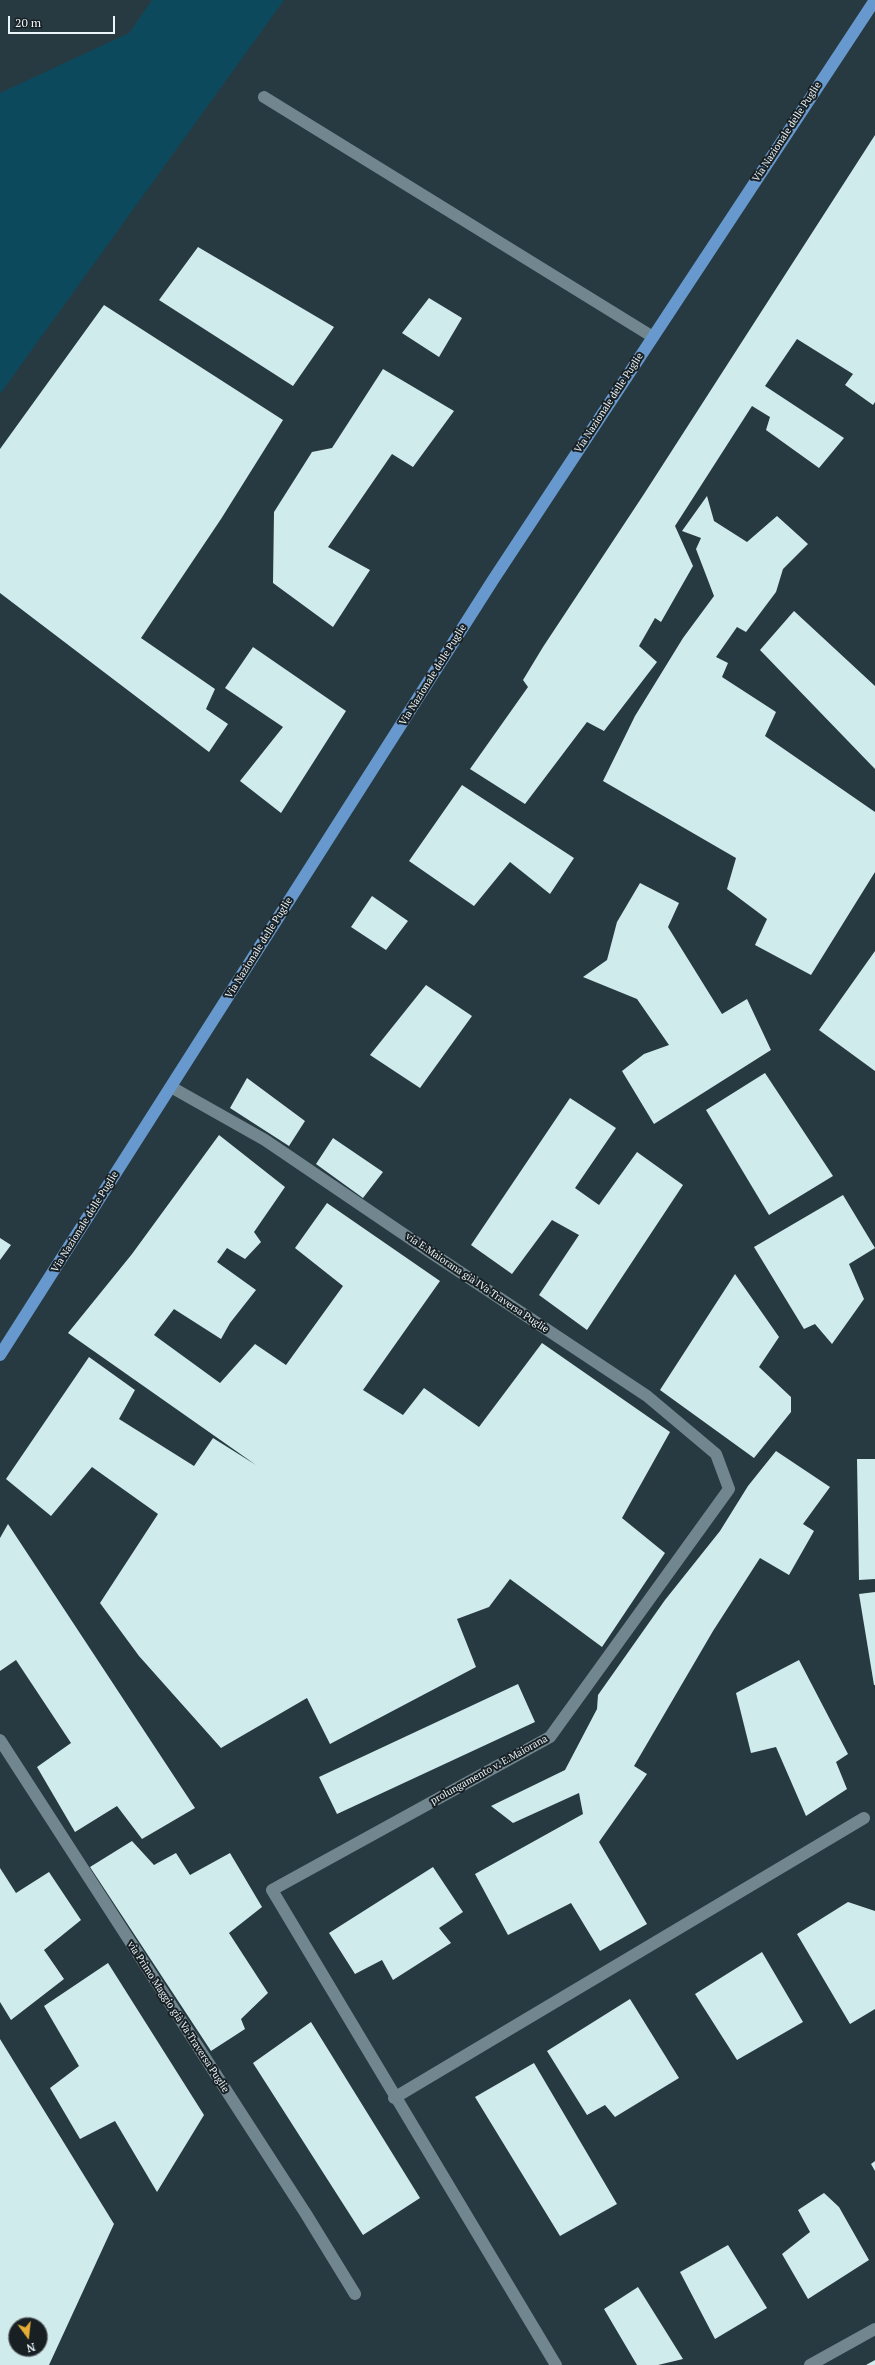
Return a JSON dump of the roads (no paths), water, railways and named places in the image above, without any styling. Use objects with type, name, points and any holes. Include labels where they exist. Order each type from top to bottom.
[{"type":"main road","name":"Via Nazionale delle Puglie","points":[[0,1355],[493,580],[874,0]]},
{"type":"street","points":[[264,96],[653,337]]},
{"type":"street","name":"via E.Maiorana già IVa Traversa Puglie","points":[[171,1087],[265,1140],[647,1396],[716,1454],[729,1489],[710,1514]]},
{"type":"street","name":"prolungamento v. E.Maiorana","points":[[394,2098],[272,1890],[550,1737],[710,1514]]},
{"type":"street","name":"via Primo Maggio già Va Traversa Puglie","points":[[0,1740],[306,2214],[355,2294]]},
{"type":"street","points":[[556,2365],[394,2098],[864,1818]]},
{"type":"street","points":[[810,2365],[875,2329]]}]
